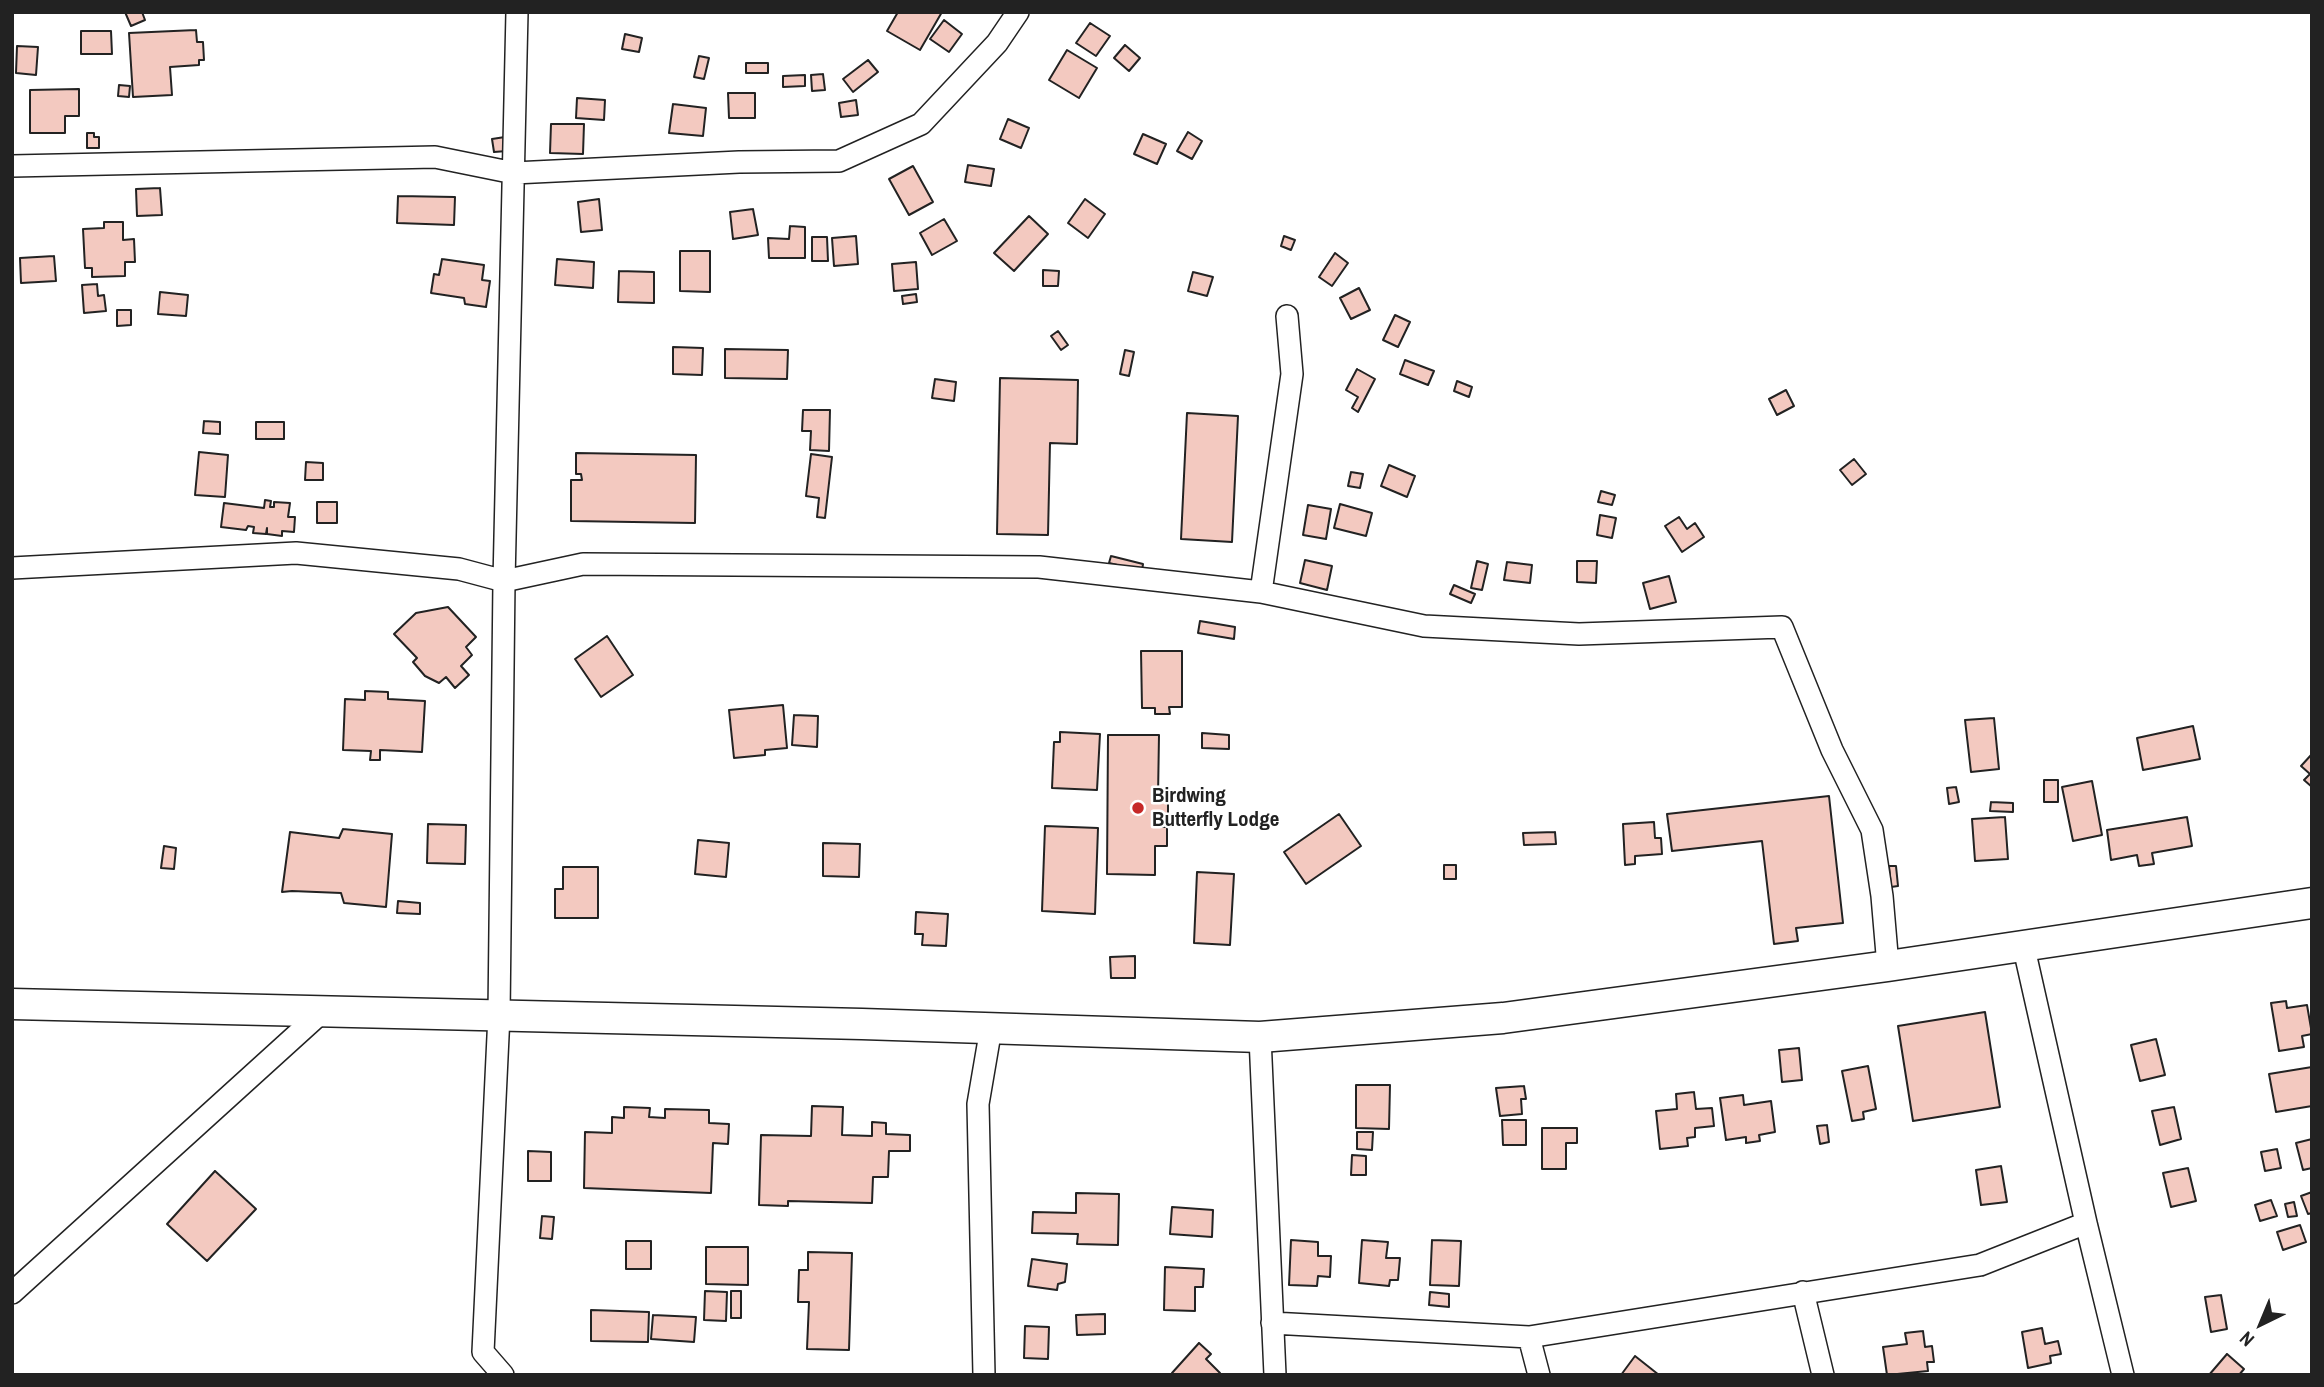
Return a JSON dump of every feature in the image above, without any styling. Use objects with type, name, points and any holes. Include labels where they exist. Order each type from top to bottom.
[{"type":"main road","points":[[12,1004],[1260,1037],[1503,1018],[1888,966],[2312,903]]},
{"type":"street","points":[[503,1375],[483,1352],[499,1016],[504,581],[517,12]]},
{"type":"street","points":[[12,166],[435,157],[514,173],[738,162],[839,161],[921,124],[997,43],[1018,12]]},
{"type":"street","points":[[1261,592],[1292,374],[1287,316]]},
{"type":"street","points":[[12,568],[296,553],[459,569],[504,581],[583,564],[1039,567],[1261,592],[1424,626],[1579,634],[1782,627],[1832,750],[1872,830],[1882,896],[1888,966]]},
{"type":"street","points":[[2023,944],[2123,1375]]},
{"type":"street","points":[[12,1293],[323,1011]]},
{"type":"street","points":[[984,1375],[978,1104],[991,1028]]},
{"type":"street","points":[[1260,1037],[1275,1375]]},
{"type":"street","points":[[1272,1323],[1529,1338],[1980,1265],[2086,1223]]},
{"type":"street","points":[[1803,1292],[1823,1375]]},
{"type":"street","points":[[1529,1338],[1539,1375]]},
{"type":"building","points":[[125,12],[142,12],[145,20],[131,26]]},
{"type":"building","points":[[898,12],[942,12],[920,50],[887,31]]},
{"type":"building","points":[[944,20],[962,34],[949,52],[930,39]]},
{"type":"building","points":[[1090,23],[1110,36],[1096,56],[1076,43]]},
{"type":"building","points":[[196,30],[197,42],[203,42],[204,60],[199,60],[199,65],[170,67],[172,95],[133,97],[129,33]]},
{"type":"building","points":[[81,31],[111,31],[112,54],[81,54]]},
{"type":"building","points":[[625,34],[642,38],[639,52],[622,49]]},
{"type":"building","points":[[1125,45],[1140,58],[1129,71],[1114,58]]},
{"type":"building","points":[[17,46],[38,47],[36,75],[16,73]]},
{"type":"building","points":[[1067,50],[1097,68],[1079,98],[1049,80]]},
{"type":"building","points":[[699,56],[709,58],[704,79],[694,77]]},
{"type":"building","points":[[868,60],[878,72],[853,92],[843,79]]},
{"type":"building","points":[[746,63],[768,63],[768,73],[746,73]]},
{"type":"building","points":[[823,74],[825,90],[812,91],[811,75]]},
{"type":"building","points":[[805,75],[805,86],[783,87],[783,76]]},
{"type":"building","points":[[119,85],[130,86],[129,97],[118,96]]},
{"type":"building","points":[[79,89],[79,116],[65,116],[65,133],[30,133],[30,90]]},
{"type":"building","points":[[728,93],[755,93],[755,118],[729,118]]},
{"type":"building","points":[[577,98],[605,100],[604,120],[576,118]]},
{"type":"building","points":[[856,100],[858,115],[841,117],[839,103]]},
{"type":"building","points":[[673,104],[706,108],[703,136],[669,133]]},
{"type":"building","points":[[1008,119],[1029,128],[1021,148],[1000,139]]},
{"type":"building","points":[[551,124],[584,124],[583,154],[550,153]]},
{"type":"building","points":[[1188,132],[1202,141],[1192,159],[1177,151]]},
{"type":"building","points":[[87,133],[94,133],[94,137],[99,137],[99,148],[87,148]]},
{"type":"building","points":[[1143,134],[1166,144],[1157,164],[1134,154]]},
{"type":"building","points":[[505,137],[507,151],[494,152],[492,139]]},
{"type":"building","points":[[968,165],[994,169],[991,186],[965,182]]},
{"type":"building","points":[[913,166],[933,202],[909,215],[889,179]]},
{"type":"building","points":[[160,188],[162,215],[137,216],[136,189]]},
{"type":"building","points":[[398,196],[455,197],[454,225],[397,223]]},
{"type":"building","points":[[599,199],[602,230],[581,232],[578,202]]},
{"type":"building","points":[[1085,199],[1105,214],[1088,238],[1068,223]]},
{"type":"building","points":[[753,209],[758,235],[733,239],[730,212]]},
{"type":"building","points":[[1029,216],[1048,234],[1014,271],[994,253]]},
{"type":"building","points":[[944,219],[957,241],[932,255],[920,233]]},
{"type":"building","points":[[104,222],[123,222],[123,240],[134,239],[135,262],[125,262],[125,276],[92,277],[92,268],[85,268],[83,229],[104,228]]},
{"type":"building","points":[[790,226],[805,227],[805,258],[769,258],[768,238],[789,239]]},
{"type":"building","points":[[856,236],[858,264],[834,266],[832,238]]},
{"type":"building","points":[[1284,236],[1295,240],[1291,250],[1281,246]]},
{"type":"building","points":[[812,237],[827,237],[828,261],[812,261]]},
{"type":"building","points":[[680,251],[710,251],[710,292],[680,291]]},
{"type":"building","points":[[1335,253],[1348,263],[1332,286],[1319,277]]},
{"type":"building","points":[[54,256],[56,281],[21,283],[20,258]]},
{"type":"building","points":[[442,259],[484,265],[482,280],[490,281],[486,307],[465,304],[464,298],[431,293],[434,274],[439,275]]},
{"type":"building","points":[[557,259],[594,262],[593,288],[555,285]]},
{"type":"building","points":[[916,262],[918,289],[894,291],[892,264]]},
{"type":"building","points":[[1043,270],[1059,271],[1058,286],[1043,286]]},
{"type":"building","points":[[619,271],[654,272],[654,303],[618,302]]},
{"type":"building","points":[[1193,272],[1213,277],[1207,296],[1188,291]]},
{"type":"building","points":[[97,284],[98,296],[104,295],[106,311],[84,313],[82,285]]},
{"type":"building","points":[[1359,288],[1370,310],[1351,319],[1340,298]]},
{"type":"building","points":[[160,292],[188,295],[186,316],[158,314]]},
{"type":"building","points":[[916,294],[917,302],[903,304],[902,296]]},
{"type":"building","points":[[117,310],[131,310],[131,325],[117,326]]},
{"type":"building","points":[[1395,315],[1410,322],[1398,347],[1383,340]]},
{"type":"building","points":[[1058,331],[1068,345],[1061,350],[1051,336]]},
{"type":"building","points":[[673,347],[703,348],[702,375],[673,374]]},
{"type":"building","points":[[725,349],[788,350],[787,379],[725,378]]},
{"type":"building","points":[[1125,350],[1134,352],[1129,376],[1120,374]]},
{"type":"building","points":[[1405,360],[1434,371],[1428,385],[1400,374]]},
{"type":"building","points":[[1357,369],[1375,379],[1358,412],[1352,408],[1358,397],[1346,390]]},
{"type":"building","points":[[1000,378],[1078,380],[1077,444],[1050,443],[1048,535],[997,534]]},
{"type":"building","points":[[935,379],[956,382],[954,401],[932,398]]},
{"type":"building","points":[[1457,381],[1472,387],[1469,397],[1454,391]]},
{"type":"building","points":[[1786,390],[1794,406],[1777,415],[1769,399]]},
{"type":"building","points":[[803,410],[830,410],[829,451],[810,450],[811,431],[802,431]]},
{"type":"building","points":[[1187,413],[1238,416],[1232,542],[1181,539]]},
{"type":"building","points":[[204,421],[220,422],[220,434],[203,433]]},
{"type":"building","points":[[256,422],[284,422],[284,439],[256,439]]},
{"type":"building","points":[[199,452],[228,455],[225,497],[195,495]]},
{"type":"building","points":[[576,453],[696,455],[695,523],[571,521],[571,480],[582,480],[581,474],[576,474]]},
{"type":"building","points":[[811,454],[832,457],[825,518],[817,517],[819,498],[806,496]]},
{"type":"building","points":[[1854,459],[1866,474],[1852,485],[1840,470]]},
{"type":"building","points":[[306,462],[323,463],[323,480],[305,480]]},
{"type":"building","points":[[1389,465],[1415,476],[1407,497],[1381,486]]},
{"type":"building","points":[[1351,472],[1363,474],[1360,488],[1348,486]]},
{"type":"building","points":[[1601,491],[1615,495],[1612,505],[1598,502]]},
{"type":"building","points":[[265,500],[271,501],[270,507],[274,507],[274,502],[290,503],[288,517],[295,517],[294,532],[282,531],[282,536],[267,534],[267,528],[266,534],[253,533],[254,527],[248,526],[246,530],[221,527],[224,503],[264,508]]},
{"type":"building","points":[[317,502],[337,502],[337,523],[317,523]]},
{"type":"building","points":[[1340,504],[1372,513],[1366,536],[1334,528]]},
{"type":"building","points":[[1308,505],[1331,509],[1326,539],[1303,535]]},
{"type":"building","points":[[1600,515],[1616,518],[1612,538],[1597,535]]},
{"type":"building","points":[[1679,517],[1687,529],[1695,523],[1704,537],[1682,552],[1665,526]]},
{"type":"building","points":[[1111,556],[1143,564],[1142,571],[1109,563]]},
{"type":"building","points":[[1305,560],[1332,566],[1327,590],[1300,583]]},
{"type":"building","points":[[1477,561],[1488,564],[1482,590],[1471,588]]},
{"type":"building","points":[[1577,561],[1597,561],[1596,583],[1577,582]]},
{"type":"building","points":[[1507,562],[1532,565],[1530,583],[1504,580]]},
{"type":"building","points":[[1669,576],[1676,602],[1650,609],[1643,583]]},
{"type":"building","points":[[1454,585],[1475,594],[1471,603],[1450,594]]},
{"type":"building","points":[[448,607],[476,637],[466,647],[472,655],[461,666],[469,675],[455,688],[446,677],[439,683],[425,676],[413,662],[417,658],[394,634],[416,613]]},
{"type":"building","points":[[1200,621],[1235,627],[1234,639],[1198,633]]},
{"type":"building","points":[[607,636],[633,675],[601,697],[575,659]]},
{"type":"building","points":[[1141,651],[1182,651],[1182,707],[1169,707],[1170,714],[1155,714],[1155,708],[1142,708]]},
{"type":"building","points":[[365,691],[388,692],[388,699],[425,701],[422,752],[380,750],[380,760],[370,760],[371,751],[343,750],[345,699],[365,700]]},
{"type":"building","points":[[783,705],[787,748],[765,750],[765,755],[734,758],[729,710]]},
{"type":"building","points":[[794,715],[818,716],[817,747],[792,745]]},
{"type":"building","points":[[1994,718],[1999,769],[1971,772],[1965,720]]},
{"type":"building","points":[[2193,726],[2200,759],[2143,770],[2137,738]]},
{"type":"building","points":[[1060,732],[1100,734],[1097,790],[1052,788],[1054,742],[1060,742]]},
{"type":"building","points":[[1202,733],[1229,735],[1229,749],[1202,748]]},
{"type":"building","name":"Birdwing Butterfly Lodge","points":[[1108,735],[1159,735],[1158,797],[1168,797],[1168,820],[1157,819],[1157,827],[1167,827],[1167,846],[1155,846],[1155,875],[1107,874]]},
{"type":"building","points":[[2312,754],[2312,787],[2304,780],[2310,774],[2301,766]]},
{"type":"building","points":[[2044,780],[2058,780],[2058,802],[2044,802]]},
{"type":"building","points":[[2092,781],[2102,835],[2073,841],[2062,787]]},
{"type":"building","points":[[1956,787],[1959,802],[1949,804],[1947,788]]},
{"type":"building","points":[[1829,796],[1843,923],[1796,928],[1798,941],[1774,944],[1762,841],[1672,851],[1667,814]]},
{"type":"building","points":[[1991,802],[2013,803],[2013,812],[1990,811]]},
{"type":"building","points":[[1339,814],[1361,846],[1306,884],[1284,852]]},
{"type":"building","points":[[2005,817],[2008,859],[1975,861],[1972,819]]},
{"type":"building","points":[[2187,817],[2192,846],[2152,853],[2154,864],[2139,866],[2137,855],[2111,860],[2107,830]]},
{"type":"building","points":[[1654,822],[1655,838],[1661,838],[1662,854],[1635,856],[1635,864],[1625,865],[1623,824]]},
{"type":"building","points":[[428,824],[466,825],[465,864],[427,863]]},
{"type":"building","points":[[1045,826],[1098,828],[1095,914],[1042,911]]},
{"type":"building","points":[[343,829],[392,834],[386,907],[344,903],[341,893],[282,892],[290,832],[339,838]]},
{"type":"building","points":[[1555,832],[1556,844],[1524,845],[1523,833]]},
{"type":"building","points":[[698,840],[729,843],[726,877],[695,874]]},
{"type":"building","points":[[823,843],[860,844],[859,877],[823,876]]},
{"type":"building","points":[[164,846],[176,848],[174,869],[161,868]]},
{"type":"building","points":[[1444,865],[1456,865],[1456,879],[1444,879]]},
{"type":"building","points":[[1889,866],[1896,866],[1898,886],[1891,887]]},
{"type":"building","points":[[563,867],[598,867],[598,918],[555,918],[555,889],[563,889]]},
{"type":"building","points":[[1197,872],[1234,874],[1230,945],[1194,943]]},
{"type":"building","points":[[398,901],[420,903],[420,914],[397,913]]},
{"type":"building","points":[[916,912],[948,914],[946,946],[922,945],[923,934],[915,934]]},
{"type":"building","points":[[1135,956],[1135,978],[1111,978],[1110,957]]},
{"type":"building","points":[[2286,1001],[2287,1008],[2307,1005],[2312,1034],[2302,1036],[2304,1047],[2279,1051],[2271,1003]]},
{"type":"building","points":[[1985,1012],[2000,1107],[1913,1121],[1898,1026]]},
{"type":"building","points":[[2156,1039],[2165,1075],[2140,1081],[2131,1045]]},
{"type":"building","points":[[1799,1048],[1802,1080],[1782,1082],[1779,1050]]},
{"type":"building","points":[[1868,1066],[1876,1109],[1863,1112],[1864,1119],[1852,1121],[1842,1071]]},
{"type":"building","points":[[2312,1067],[2312,1106],[2276,1112],[2269,1074]]},
{"type":"building","points":[[1356,1085],[1390,1085],[1389,1129],[1356,1128]]},
{"type":"building","points":[[1524,1086],[1526,1099],[1521,1099],[1522,1114],[1500,1116],[1496,1088]]},
{"type":"building","points":[[1694,1092],[1696,1109],[1712,1108],[1714,1126],[1695,1128],[1695,1137],[1687,1138],[1688,1146],[1660,1149],[1656,1111],[1677,1109],[1676,1094]]},
{"type":"building","points":[[1743,1095],[1744,1105],[1771,1101],[1775,1132],[1759,1135],[1760,1141],[1746,1143],[1746,1137],[1726,1140],[1720,1098]]},
{"type":"building","points":[[812,1106],[843,1107],[842,1135],[872,1136],[872,1122],[886,1123],[886,1134],[910,1135],[910,1151],[889,1151],[888,1177],[873,1177],[872,1203],[788,1201],[788,1206],[759,1205],[761,1135],[811,1136]]},
{"type":"building","points":[[624,1107],[650,1108],[649,1117],[665,1118],[665,1109],[709,1110],[709,1123],[729,1124],[728,1144],[713,1143],[711,1193],[584,1188],[585,1132],[612,1133],[612,1117],[624,1118]]},
{"type":"building","points":[[2174,1107],[2181,1139],[2160,1145],[2152,1111]]},
{"type":"building","points":[[1502,1120],[1526,1120],[1526,1145],[1503,1145]]},
{"type":"building","points":[[1827,1125],[1829,1142],[1820,1144],[1817,1126]]},
{"type":"building","points":[[1542,1128],[1577,1128],[1577,1143],[1566,1143],[1566,1169],[1542,1169]]},
{"type":"building","points":[[1357,1132],[1373,1132],[1372,1150],[1357,1149]]},
{"type":"building","points":[[2312,1139],[2312,1168],[2303,1170],[2296,1143]]},
{"type":"building","points":[[2277,1149],[2281,1168],[2265,1171],[2261,1152]]},
{"type":"building","points":[[528,1151],[551,1152],[551,1181],[528,1181]]},
{"type":"building","points":[[1352,1155],[1366,1156],[1366,1175],[1351,1175]]},
{"type":"building","points":[[2001,1166],[2007,1202],[1981,1205],[1976,1170]]},
{"type":"building","points":[[2188,1168],[2196,1201],[2171,1207],[2163,1173]]},
{"type":"building","points":[[215,1171],[256,1209],[207,1261],[167,1224]]},
{"type":"building","points":[[2312,1192],[2312,1213],[2308,1214],[2301,1196]]},
{"type":"building","points":[[1076,1193],[1119,1194],[1118,1245],[1077,1244],[1078,1234],[1032,1233],[1033,1212],[1076,1213]]},
{"type":"building","points":[[2271,1200],[2277,1216],[2260,1221],[2255,1205]]},
{"type":"building","points":[[2294,1202],[2297,1216],[2288,1217],[2285,1204]]},
{"type":"building","points":[[1172,1207],[1213,1210],[1212,1237],[1170,1234]]},
{"type":"building","points":[[542,1216],[554,1217],[552,1239],[540,1238]]},
{"type":"building","points":[[2300,1225],[2306,1242],[2283,1250],[2277,1232]]},
{"type":"building","points":[[1291,1240],[1318,1242],[1318,1256],[1331,1256],[1330,1277],[1318,1276],[1317,1286],[1289,1285]]},
{"type":"building","points":[[1362,1240],[1388,1242],[1386,1258],[1400,1258],[1398,1280],[1390,1280],[1389,1286],[1359,1283]]},
{"type":"building","points":[[1432,1240],[1461,1241],[1459,1286],[1430,1285]]},
{"type":"building","points":[[626,1241],[651,1241],[651,1269],[626,1269]]},
{"type":"building","points":[[706,1247],[748,1247],[748,1285],[706,1284]]},
{"type":"building","points":[[808,1252],[852,1253],[849,1350],[807,1349],[809,1302],[798,1302],[799,1270],[808,1270]]},
{"type":"building","points":[[1032,1259],[1067,1264],[1065,1282],[1058,1284],[1057,1290],[1028,1286]]},
{"type":"building","points":[[1165,1267],[1204,1269],[1203,1287],[1195,1287],[1195,1311],[1164,1310]]},
{"type":"building","points":[[705,1291],[727,1292],[726,1321],[704,1320]]},
{"type":"building","points":[[731,1291],[741,1291],[741,1318],[731,1318]]},
{"type":"building","points":[[1430,1292],[1449,1294],[1449,1307],[1429,1305]]},
{"type":"building","points":[[2221,1295],[2227,1329],[2211,1332],[2205,1297]]},
{"type":"building","points":[[591,1310],[649,1312],[648,1342],[591,1341]]},
{"type":"building","points":[[1105,1314],[1105,1334],[1077,1335],[1076,1315]]},
{"type":"building","points":[[653,1315],[696,1317],[694,1342],[651,1339]]},
{"type":"building","points":[[1025,1326],[1049,1327],[1048,1359],[1024,1358]]},
{"type":"building","points":[[2042,1328],[2045,1344],[2058,1341],[2061,1354],[2050,1356],[2051,1363],[2028,1368],[2022,1332]]},
{"type":"building","points":[[1923,1331],[1925,1347],[1932,1346],[1934,1362],[1927,1362],[1928,1371],[1887,1375],[1883,1347],[1907,1344],[1905,1333]]},
{"type":"building","points":[[1199,1343],[1211,1354],[1206,1359],[1220,1373],[1174,1375],[1172,1373]]},
{"type":"building","points":[[2227,1354],[2244,1369],[2239,1375],[2209,1375]]},
{"type":"building","points":[[1635,1356],[1659,1375],[1621,1375]]},
{"type":"place","name":"Birdwing Butterfly Lodge","points":[[1138,808]]}]
